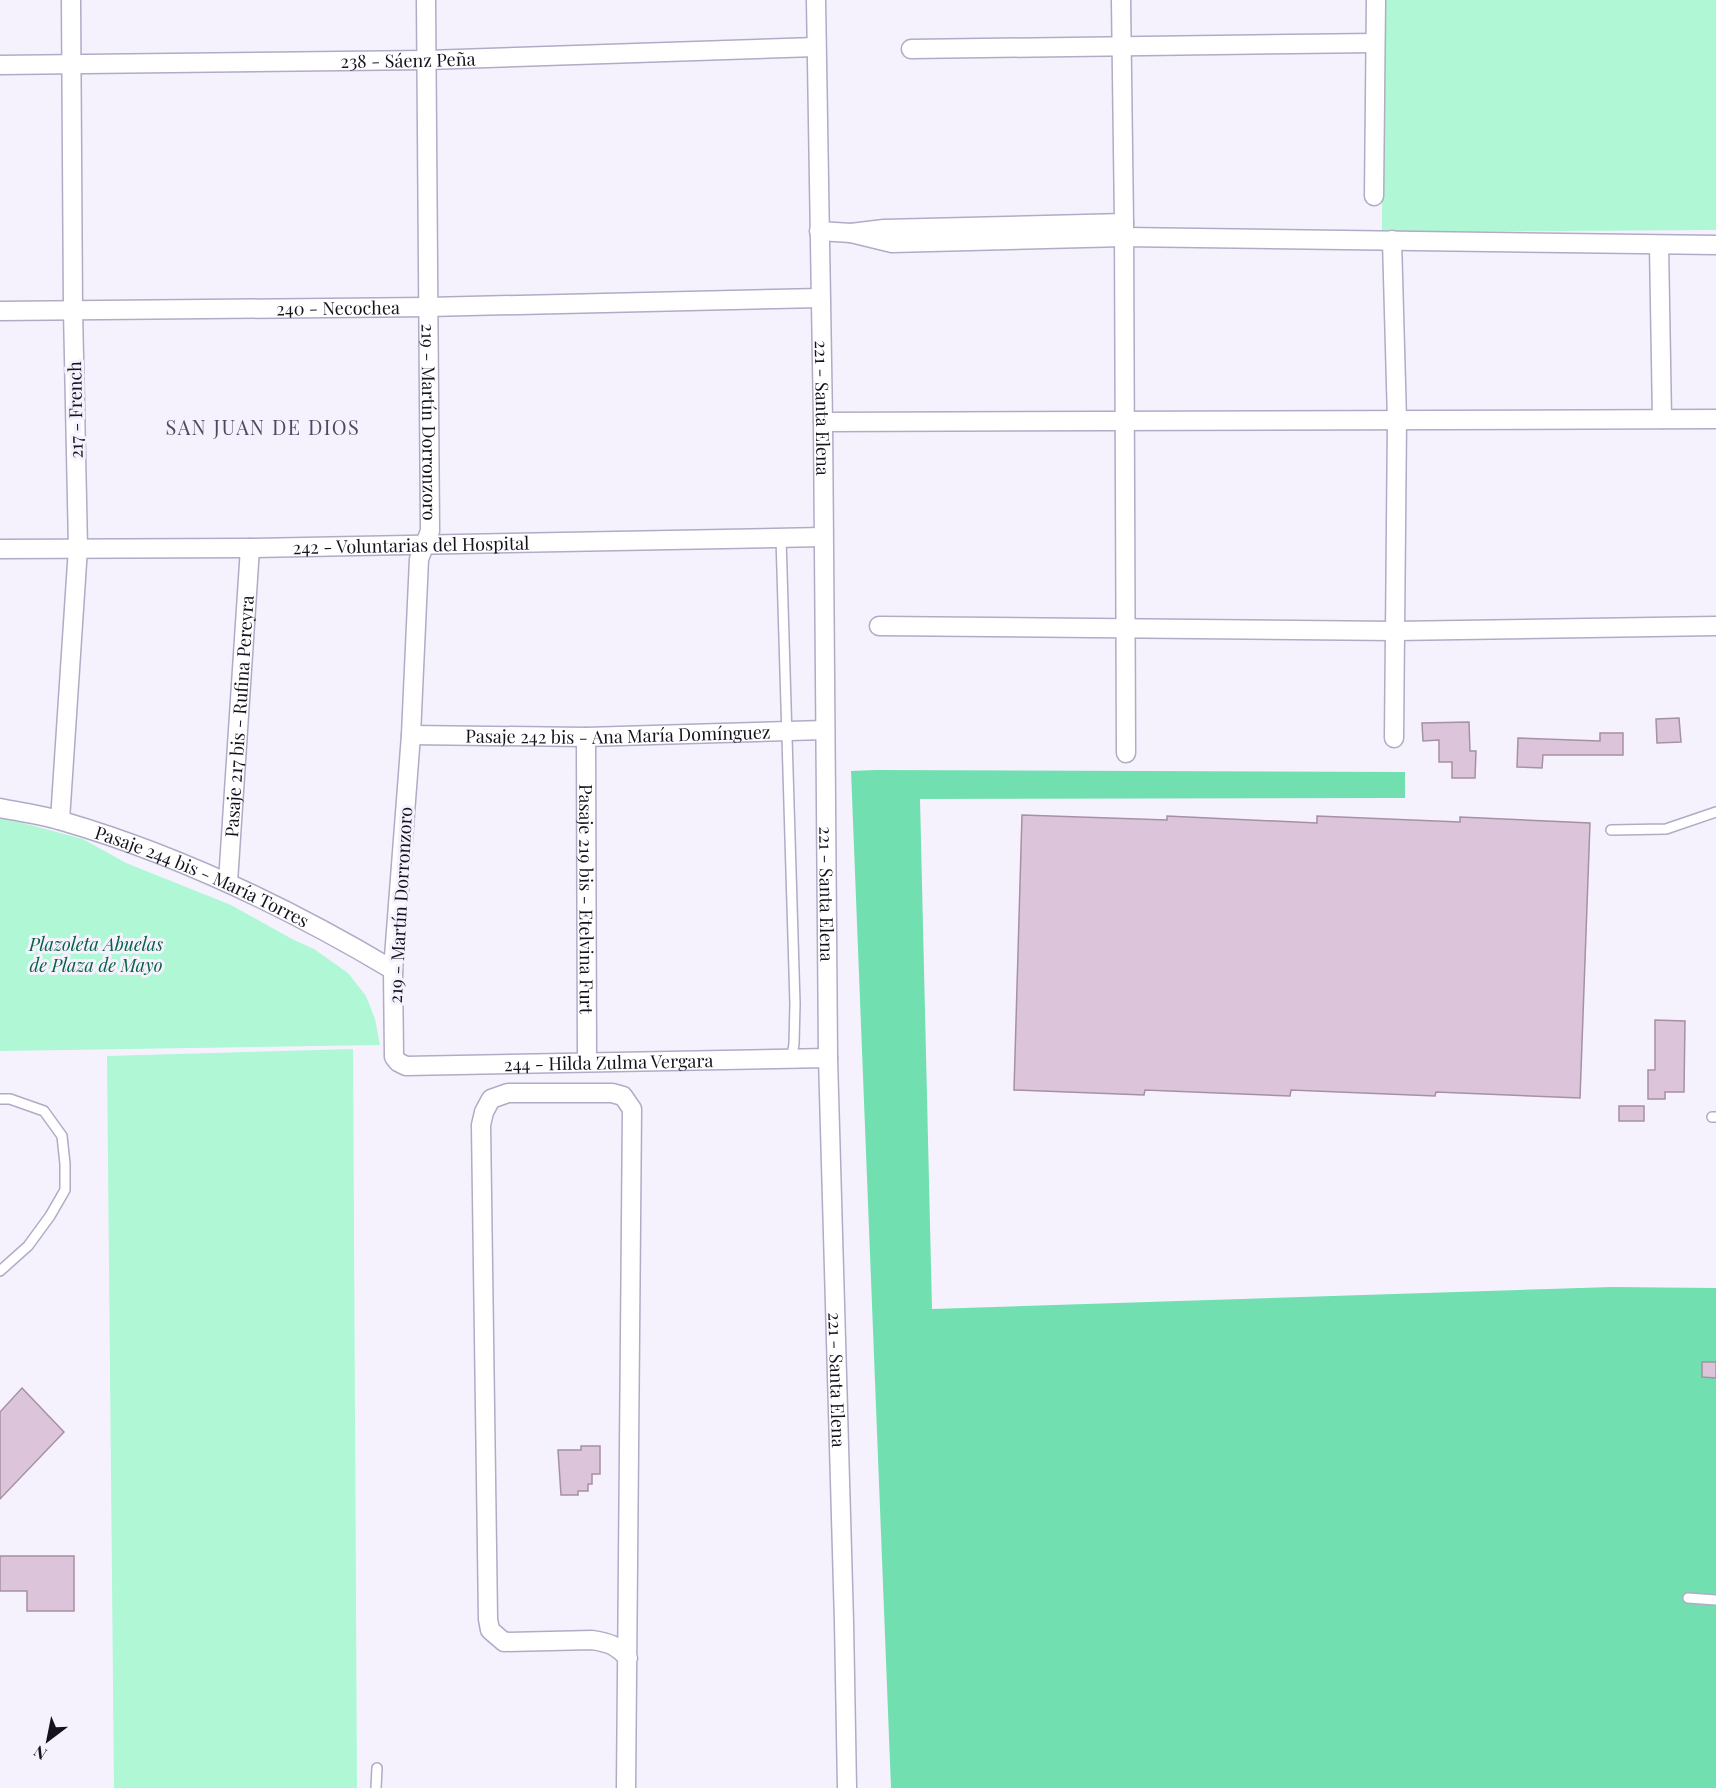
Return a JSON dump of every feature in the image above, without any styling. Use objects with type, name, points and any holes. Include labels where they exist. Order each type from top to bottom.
[{"type":"street","name":"217 - French","points":[[60,820],[78,548],[73,310],[71,0]]},
{"type":"street","name":"219 - Martín Dorronzoro","points":[[394,1057],[393,970],[411,735],[420,559],[430,531],[426,0]]},
{"type":"street","name":"221 - Santa Elena","points":[[816,0],[823,422],[828,1058],[847,1788]]},
{"type":"street","points":[[1121,0],[1126,753]]},
{"type":"street","points":[[1374,196],[1376,0]]},
{"type":"street","points":[[910,49],[1375,43]]},
{"type":"street","name":"238 - Sáenz Peña","points":[[0,65],[427,60],[816,47]]},
{"type":"street","points":[[819,231],[851,233],[892,243],[1124,230],[1392,240],[1716,245]]},
{"type":"street","points":[[1392,240],[1396,420],[1394,738]]},
{"type":"street","points":[[1659,245],[1662,419]]},
{"type":"street","name":"240 - Necochea","points":[[0,311],[428,307],[820,298]]},
{"type":"street","points":[[823,422],[1716,419]]},
{"type":"street","name":"242 - Voluntarias del Hospital","points":[[0,549],[250,548],[823,537]]},
{"type":"street","name":"Pasaje 217 bis - Rufina Pereyra","points":[[228,882],[250,548]]},
{"type":"street","points":[[879,626],[1395,631],[1716,626]]},
{"type":"street","name":"Pasaje 242 bis - Ana María Domínguez","points":[[411,735],[586,737],[825,730]]},
{"type":"street","name":"Pasaje 219 bis - Etelvina Furt","points":[[586,737],[587,1061]]},
{"type":"street","name":"Pasaje 244 bis - María Torres","points":[[0,808],[60,820],[115,838],[228,882],[308,922],[393,970]]},
{"type":"street","name":"244 - Hilda Zulma Vergara","points":[[394,1057],[406,1066],[828,1058]]},
{"type":"street","points":[[626,1788],[628,1659],[632,1109],[622,1096],[612,1093],[508,1093],[490,1099],[481,1125],[490,1630],[504,1642],[602,1641],[612,1644],[628,1659]]},
{"type":"lane","name":"221 - Santa Elena","points":[[781,538],[795,1004],[794,1044],[791,1060]]},
{"type":"lane","points":[[1611,830],[1666,829],[1716,812]]},
{"type":"lane","points":[[0,1099],[44,1111],[62,1136],[65,1190],[50,1216],[28,1246],[0,1271]]},
{"type":"lane","points":[[1688,1598],[1716,1600]]},
{"type":"lane","points":[[376,1788],[377,1767]]},
{"type":"green space","points":[[1382,0],[1716,0],[1716,230],[1382,232]]},
{"type":"green space","points":[[851,771],[1405,772],[1405,798],[920,799],[932,1309],[1612,1287],[1716,1288],[1716,1788],[891,1788]]},
{"type":"green space","name":"Plazoleta Abuelas de Plaza de Mayo","points":[[0,817],[83,839],[126,863],[231,905],[314,949],[348,973],[366,996],[375,1019],[380,1045],[0,1051]]},
{"type":"green space","points":[[353,1049],[357,1788],[114,1788],[107,1056]]},
{"type":"building","points":[[1679,718],[1681,742],[1657,743],[1656,719]]},
{"type":"building","points":[[1469,722],[1470,751],[1476,751],[1475,778],[1452,778],[1452,762],[1439,762],[1439,740],[1423,741],[1422,723]]},
{"type":"building","points":[[1600,733],[1623,733],[1623,755],[1543,755],[1542,768],[1517,767],[1518,738],[1600,741]]},
{"type":"building","points":[[1022,815],[1167,820],[1167,816],[1317,823],[1317,816],[1460,822],[1460,817],[1590,823],[1580,1098],[1436,1092],[1435,1096],[1291,1090],[1290,1096],[1145,1090],[1144,1095],[1014,1090]]},
{"type":"building","points":[[1655,1020],[1685,1021],[1684,1092],[1665,1092],[1665,1099],[1648,1099],[1648,1070],[1655,1070]]},
{"type":"building","points":[[1619,1106],[1644,1106],[1644,1121],[1619,1121]]},
{"type":"building","points":[[1702,1362],[1716,1362],[1716,1378],[1702,1377]]},
{"type":"building","points":[[22,1388],[64,1432],[0,1499],[0,1412]]},
{"type":"building","points":[[581,1446],[600,1446],[600,1474],[592,1474],[592,1484],[588,1484],[588,1491],[578,1491],[578,1495],[561,1495],[558,1450],[581,1450]]},
{"type":"building","points":[[0,1556],[74,1556],[74,1611],[27,1611],[27,1591],[0,1591]]},
{"type":"district","name":"SAN JUAN DE DIOS","points":[[263,426]]}]
